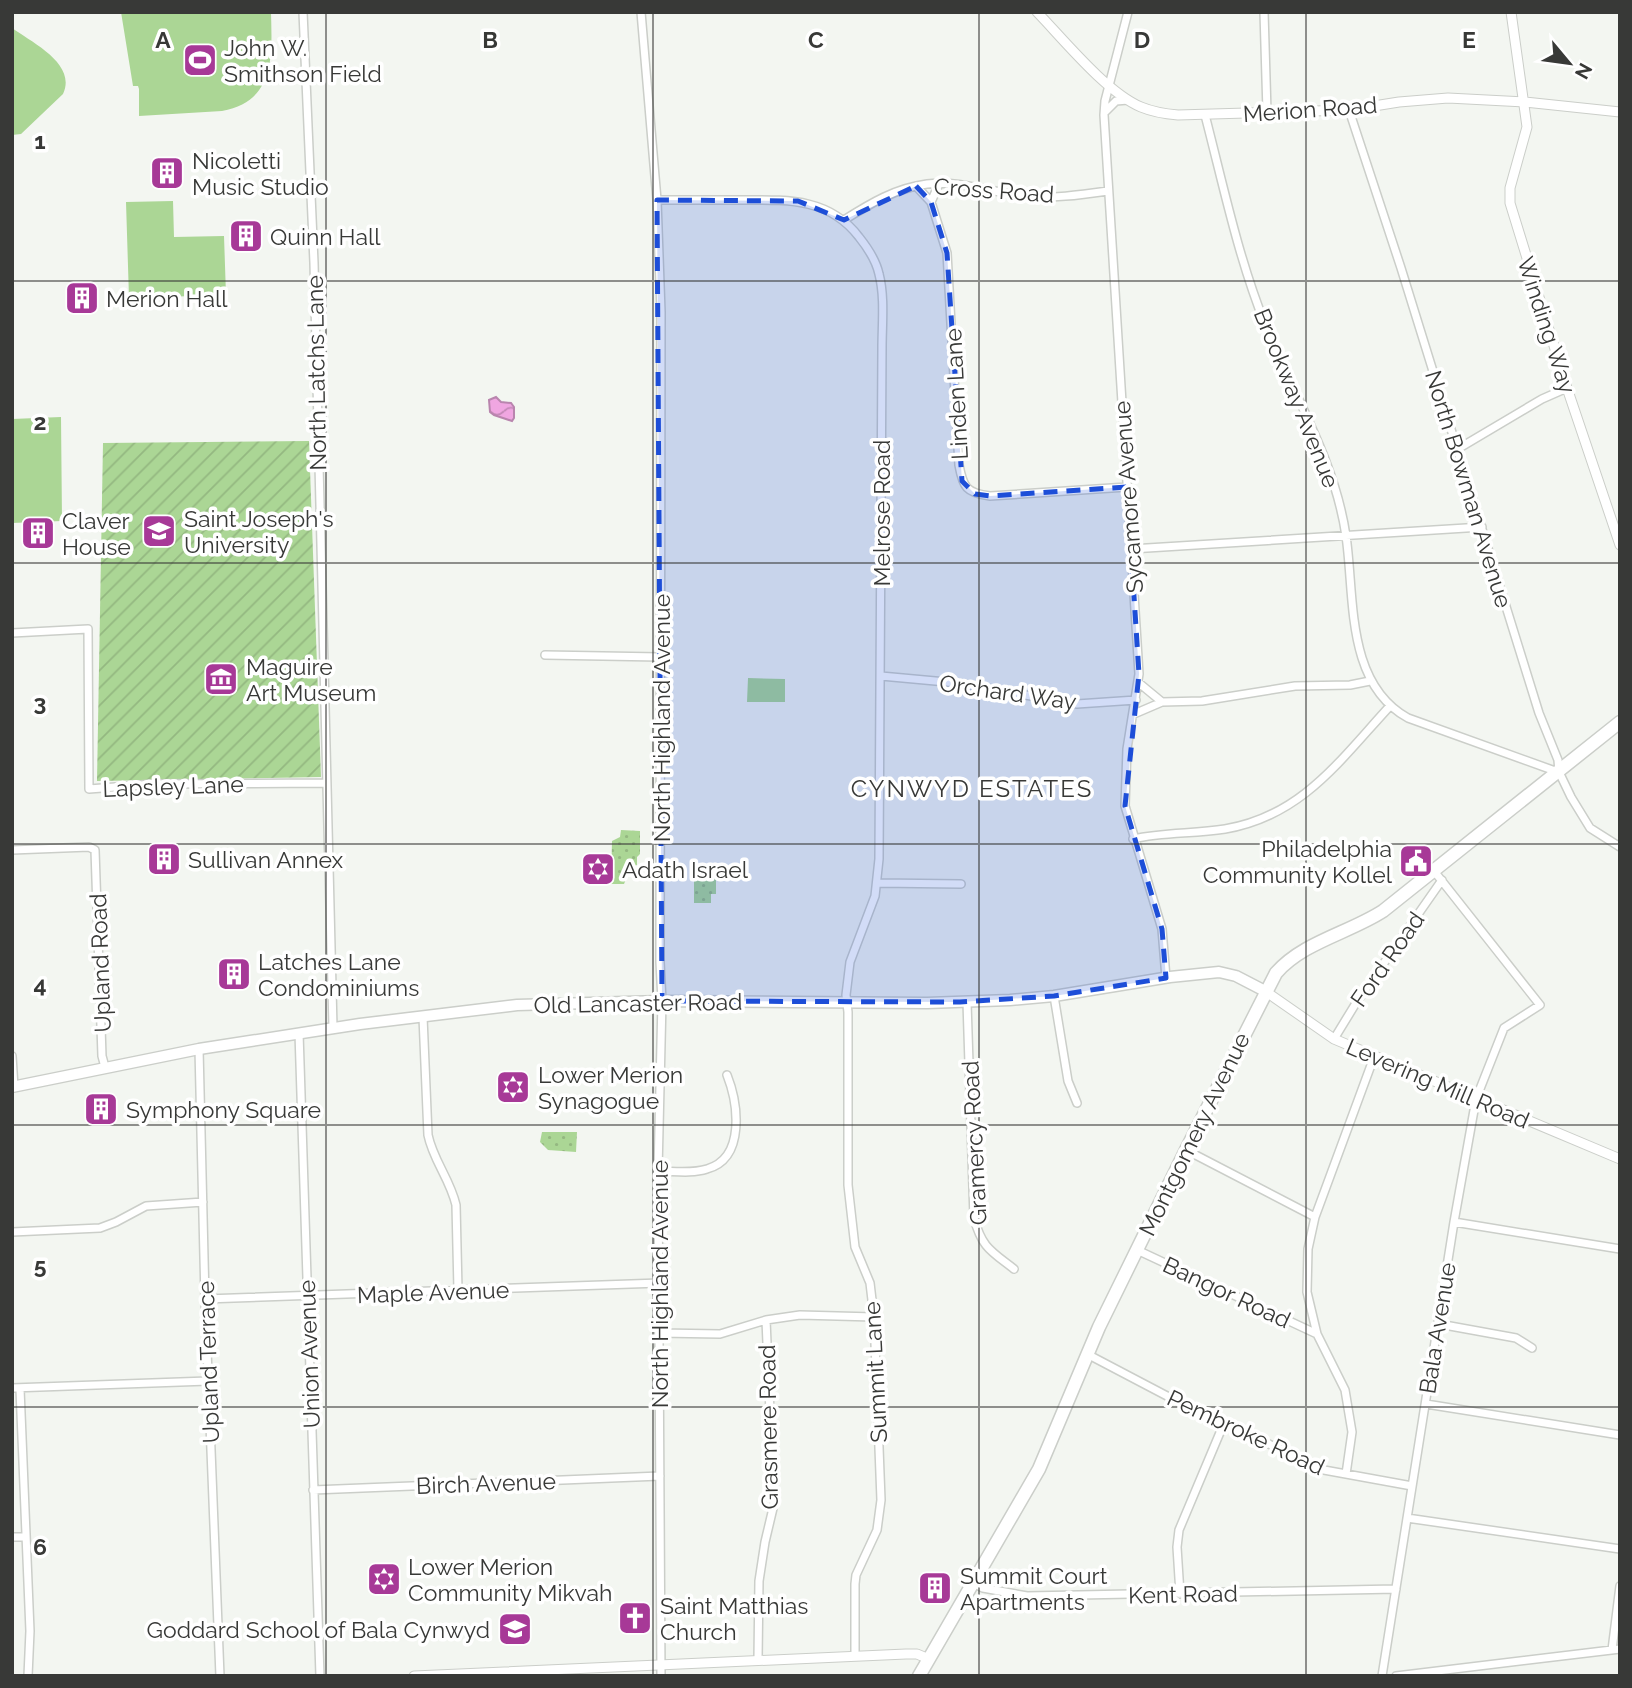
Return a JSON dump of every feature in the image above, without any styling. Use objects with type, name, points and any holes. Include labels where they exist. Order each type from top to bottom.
[{"type":"main road","name":"Montgomery Avenue","points":[[919,1676],[1040,1469],[1087,1354],[1276,973],[1290,960],[1373,917],[1438,875],[1620,722]]},
{"type":"main road","name":"Old Lancaster Road","points":[[13,1087],[199,1049],[333,1028],[517,1005],[662,1001],[967,1002],[1054,996],[1166,978],[1225,972],[1265,991]]},
{"type":"street","name":"North Latchs Lane","points":[[303,12],[314,263],[333,1028]]},
{"type":"street","name":"North Highland Avenue","points":[[641,12],[657,200],[662,312],[662,1001],[658,1171],[660,1676]]},
{"type":"street","name":"Merion Road","points":[[1037,12],[1110,86],[1129,100],[1162,113],[1205,115],[1349,110],[1448,98],[1525,102],[1620,112]]},
{"type":"street","name":"Sycamore Avenue","points":[[1128,12],[1105,101],[1104,115],[1139,682],[1124,781],[1126,814],[1164,935],[1166,978]]},
{"type":"street","points":[[1264,12],[1268,112]]},
{"type":"street","points":[[1511,12],[1525,102]]},
{"type":"street","points":[[1104,115],[1116,101],[1129,100]]},
{"type":"street","name":"Winding Way","points":[[1525,102],[1527,127],[1510,188],[1510,203],[1567,388],[1620,545]]},
{"type":"street","name":"North Bowman Avenue","points":[[1349,110],[1401,268],[1539,713],[1558,761],[1559,772],[1590,828],[1620,847]]},
{"type":"street","name":"Brookway Avenue","points":[[1205,115],[1237,238],[1264,322],[1329,467],[1346,534],[1353,616],[1370,681],[1390,706],[1408,718],[1559,772]]},
{"type":"street","points":[[930,202],[939,184]]},
{"type":"street","name":"Cross Road","points":[[845,219],[886,195],[916,186],[965,185],[1042,197],[1108,191]]},
{"type":"street","name":"Linden Lane","points":[[916,186],[930,202],[949,263],[962,481],[975,494],[989,496],[1127,487]]},
{"type":"street","name":"Melrose Road","points":[[657,200],[797,201],[820,207],[845,219],[867,247],[877,268],[881,287],[878,883],[850,962],[848,1002]]},
{"type":"street","points":[[1456,450],[1567,388]]},
{"type":"street","points":[[1131,549],[1482,527]]},
{"type":"street","name":"Lapsley Lane","points":[[12,633],[89,629],[89,789],[154,784],[326,783]]},
{"type":"street","points":[[545,655],[660,657]]},
{"type":"street","name":"Orchard Way","points":[[881,676],[957,682],[1077,704],[1136,700]]},
{"type":"street","points":[[1134,715],[1162,702],[1202,701],[1295,686],[1350,685],[1370,681]]},
{"type":"street","points":[[1139,682],[1162,702]]},
{"type":"street","points":[[1133,839],[1222,829],[1270,816],[1289,806],[1324,778],[1390,706]]},
{"type":"street","name":"Upland Road","points":[[12,850],[89,847],[95,850],[104,1067]]},
{"type":"street","name":"Bala Avenue","points":[[1382,1676],[1476,1099],[1504,1028],[1540,1005],[1438,875]]},
{"type":"street","name":"Ford Road","points":[[1334,1039],[1438,875]]},
{"type":"street","points":[[878,883],[961,884]]},
{"type":"street","name":"Levering Mill Road","points":[[1265,991],[1334,1039],[1620,1159]]},
{"type":"street","points":[[1054,996],[1068,1081],[1077,1103]]},
{"type":"street","name":"Summit Lane","points":[[848,1002],[848,1185],[855,1247],[870,1283],[874,1317],[881,1500],[877,1530],[856,1575],[855,1656]]},
{"type":"street","name":"Gramercy Road","points":[[967,1002],[974,1218],[978,1234],[985,1246],[1014,1269]]},
{"type":"street","points":[[423,1017],[428,1135],[430,1150],[453,1191],[456,1205],[458,1290]]},
{"type":"street","name":"Union Avenue","points":[[299,1033],[320,1676]]},
{"type":"street","name":"Upland Terrace","points":[[199,1049],[205,1299],[220,1676]]},
{"type":"street","points":[[12,1056],[13,1087]]},
{"type":"street","points":[[1346,1474],[1352,1432],[1345,1390],[1317,1334],[1307,1292],[1308,1249],[1315,1217],[1374,1057]]},
{"type":"street","points":[[658,1171],[705,1170],[719,1163],[728,1154],[735,1132],[733,1096],[727,1074]]},
{"type":"street","points":[[1186,1150],[1315,1217]]},
{"type":"street","points":[[12,1232],[100,1228],[146,1206],[203,1202]]},
{"type":"street","points":[[1454,1222],[1620,1249]]},
{"type":"street","name":"Bangor Road","points":[[1137,1250],[1317,1334]]},
{"type":"street","name":"Maple Avenue","points":[[205,1299],[660,1283]]},
{"type":"street","points":[[660,1333],[720,1334],[766,1320],[819,1315],[874,1317]]},
{"type":"street","name":"Grasmere Road","points":[[758,1659],[759,1581],[774,1504],[766,1320]]},
{"type":"street","points":[[1438,1324],[1517,1338],[1532,1348]]},
{"type":"street","name":"Pembroke Road","points":[[1087,1354],[1324,1470],[1412,1486]]},
{"type":"street","points":[[29,1676],[26,1537],[16,1389],[208,1381]]},
{"type":"street","points":[[1426,1405],[1620,1435]]},
{"type":"street","points":[[1180,1594],[1177,1547],[1179,1530],[1224,1423]]},
{"type":"street","name":"Birch Avenue","points":[[313,1490],[660,1476]]},
{"type":"street","points":[[1407,1518],[1620,1549]]},
{"type":"street","points":[[12,1538],[26,1537]]},
{"type":"street","name":"Kent Road","points":[[973,1583],[983,1588],[1027,1596],[1396,1589]]},
{"type":"street","points":[[1396,1676],[1616,1650],[1620,1586]]},
{"type":"street","points":[[414,1676],[758,1659],[917,1654],[929,1659]]},
{"type":"highlighted area","points":[[916,186],[931,202],[947,253],[962,481],[975,494],[990,496],[1127,487],[1139,674],[1125,806],[1162,929],[1166,978],[1054,996],[960,1002],[662,1001],[657,200],[798,201],[844,220]]},
{"type":"green space","name":"John W. Smithson Field","points":[[121,12],[271,12],[270,60],[261,87],[240,106],[222,111],[139,116],[139,89],[138,86],[133,86]]},
{"type":"green space","points":[[12,28],[51,55],[64,73],[66,83],[63,94],[21,134],[12,135]]},
{"type":"green space","points":[[173,201],[174,237],[224,236],[226,295],[129,298],[126,202]]},
{"type":"green space","points":[[61,417],[62,521],[12,523],[12,419]]},
{"type":"green space","points":[[309,441],[321,777],[97,781],[103,443]]},
{"type":"green space","points":[[748,678],[785,679],[785,702],[747,702]]},
{"type":"green space","points":[[621,830],[640,831],[640,854],[637,857],[637,865],[631,867],[624,884],[611,884],[612,841],[620,837]]},
{"type":"green space","points":[[694,878],[716,878],[716,894],[711,894],[711,903],[694,903]]},
{"type":"green space","points":[[542,1132],[577,1132],[576,1152],[548,1150],[540,1142]]},
{"type":"water","points":[[496,397],[514,407],[512,421],[490,412],[489,400]]},
{"type":"place","name":"John W. Smithson Field","points":[[200,60]]},
{"type":"place","name":"Nicoletti Music Studio","points":[[167,173]]},
{"type":"place","name":"Quinn Hall","points":[[246,236]]},
{"type":"place","name":"Merion Hall","points":[[82,298]]},
{"type":"place","name":"Saint Joseph's University","points":[[159,531]]},
{"type":"place","name":"Claver House","points":[[38,533]]},
{"type":"place","name":"Maguire Art Museum","points":[[221,679]]},
{"type":"place","name":"Sullivan Annex","points":[[164,859]]},
{"type":"place","name":"Philadelphia Community Kollel","points":[[1416,861]]},
{"type":"place","name":"Adath Israel","points":[[598,869]]},
{"type":"place","name":"Latches Lane Condominiums","points":[[234,974]]},
{"type":"place","name":"Lower Merion Synagogue","points":[[513,1087]]},
{"type":"place","name":"Symphony Square","points":[[101,1109]]},
{"type":"place","name":"Lower Merion Community Mikvah","points":[[384,1579]]},
{"type":"place","name":"Summit Court Apartments","points":[[935,1588]]},
{"type":"place","name":"Saint Matthias Church","points":[[635,1618]]},
{"type":"place","name":"Goddard School of Bala Cynwyd","points":[[515,1629]]},
{"type":"district","name":"CYNWYD ESTATES","points":[[972,788]]}]
